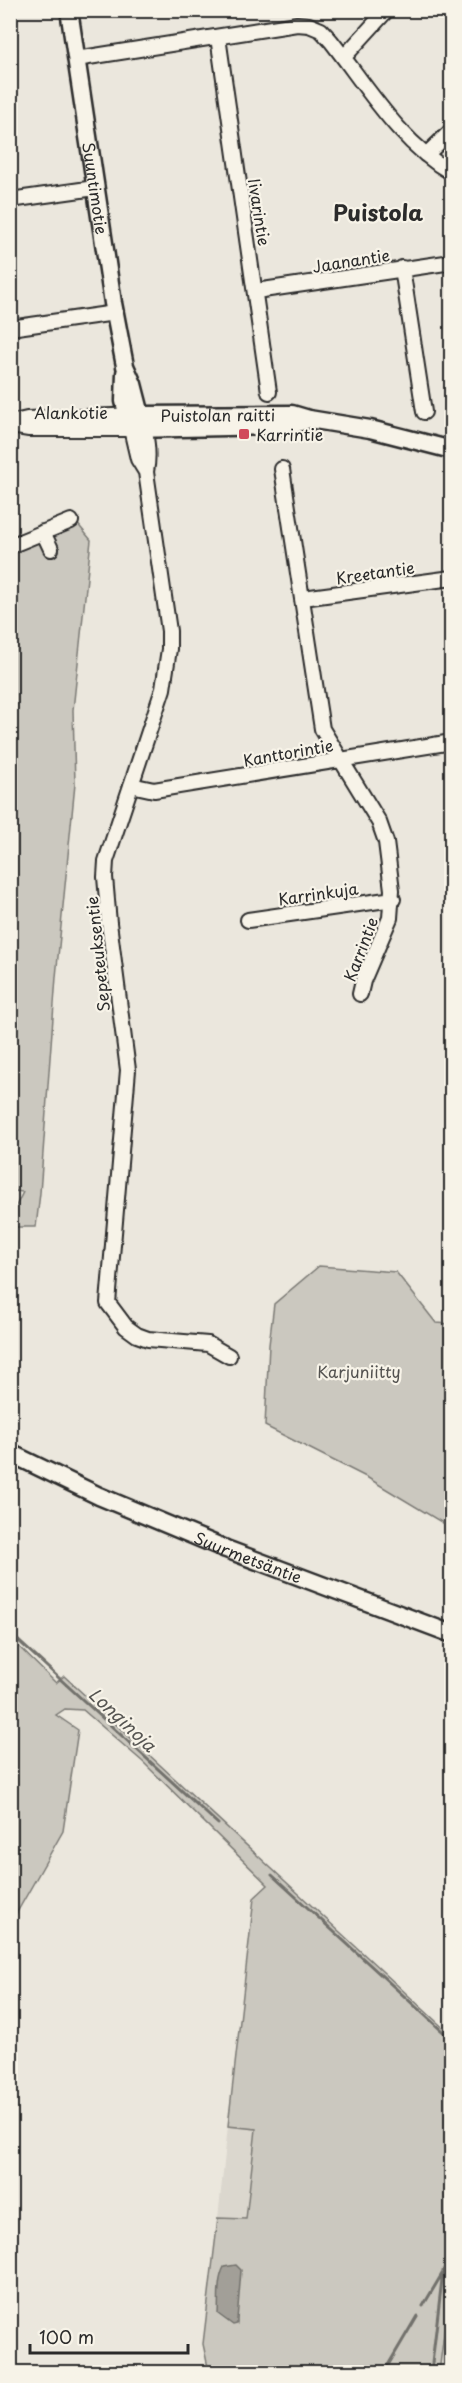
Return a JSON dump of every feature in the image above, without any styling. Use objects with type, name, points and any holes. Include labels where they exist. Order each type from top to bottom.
[{"type":"main road","name":"Suuntimotie","points":[[69,10],[95,188],[125,366],[124,395],[136,422]]},
{"type":"main road","name":"Puistolan raitti","points":[[136,422],[277,426],[292,425],[309,419],[370,429],[452,450]]},
{"type":"main road","name":"Suurmetsäntie","points":[[10,1453],[99,1496],[226,1549],[452,1634]]},
{"type":"main road","name":"Suurmetsäntie","points":[[10,1462],[48,1472]]},
{"type":"street","points":[[344,57],[387,10]]},
{"type":"street","points":[[76,59],[297,24],[309,25],[321,30],[409,140],[452,173]]},
{"type":"street","name":"Iivarintie","points":[[218,36],[269,392]]},
{"type":"street","points":[[426,155],[452,130]]},
{"type":"street","points":[[10,200],[95,188]]},
{"type":"street","name":"Jaanantie","points":[[256,291],[452,262]]},
{"type":"street","points":[[402,268],[424,412]]},
{"type":"street","points":[[14,342],[11,328],[115,314]]},
{"type":"street","name":"Alankotie","points":[[10,424],[28,429],[136,422]]},
{"type":"street","name":"Sepeteuksentie","points":[[136,422],[138,459],[146,472],[169,631],[169,649],[163,689],[110,846],[105,877],[128,1070],[108,1303],[126,1327],[137,1335],[148,1339],[208,1344],[229,1356]]},
{"type":"street","name":"Karrintie","points":[[282,469],[322,729],[383,830],[393,899],[390,918],[363,981],[360,994]]},
{"type":"street","points":[[10,546],[71,521]]},
{"type":"street","points":[[43,532],[51,549]]},
{"type":"street","name":"Kreetantie","points":[[303,598],[452,578]]},
{"type":"street","name":"Kanttorintie","points":[[130,785],[154,790],[452,742]]},
{"type":"street","name":"Karrinkuja","points":[[249,920],[393,899]]},
{"type":"shaded area","points":[[228,2126],[256,2128],[246,2219],[218,2218]]},
{"type":"shaded area","points":[[236,2265],[241,2270],[237,2324],[233,2325],[218,2314],[219,2290],[224,2267]]},
{"type":"shaded area","points":[[451,2272],[451,2372],[439,2372],[450,2275]]},
{"type":"green space","points":[[76,522],[91,540],[73,710],[75,784],[56,977],[40,1193],[36,1227],[11,1227],[11,1216],[23,1192],[15,1191],[11,1196],[11,550],[41,541]]},
{"type":"green space","name":"Karjuniitty","points":[[319,1266],[396,1272],[436,1323],[451,1324],[451,1528],[368,1478],[265,1426],[269,1345],[274,1304]]},
{"type":"green space","points":[[11,1639],[56,1683],[64,1676],[451,2035],[452,2272],[439,2372],[262,2372],[247,2368],[232,2372],[209,2372],[203,2344],[218,2218],[246,2219],[256,2129],[228,2126],[254,1898],[268,1885],[143,1762],[83,1710],[65,1709],[56,1715],[78,1730],[63,1831],[11,1923]]},
{"type":"waterway","name":"Longinoja","points":[[10,1633],[218,1824]]},
{"type":"waterway","name":"Longinoja","points":[[272,1875],[452,2040]]},
{"type":"waterway","points":[[431,2372],[443,2271],[452,2256]]},
{"type":"waterway","points":[[423,2306],[442,2274]]},
{"type":"waterway","points":[[384,2372],[417,2316]]},
{"type":"place","name":"Karrintie","points":[[244,434]]},
{"type":"district","name":"Puistola","points":[[378,211]]}]
